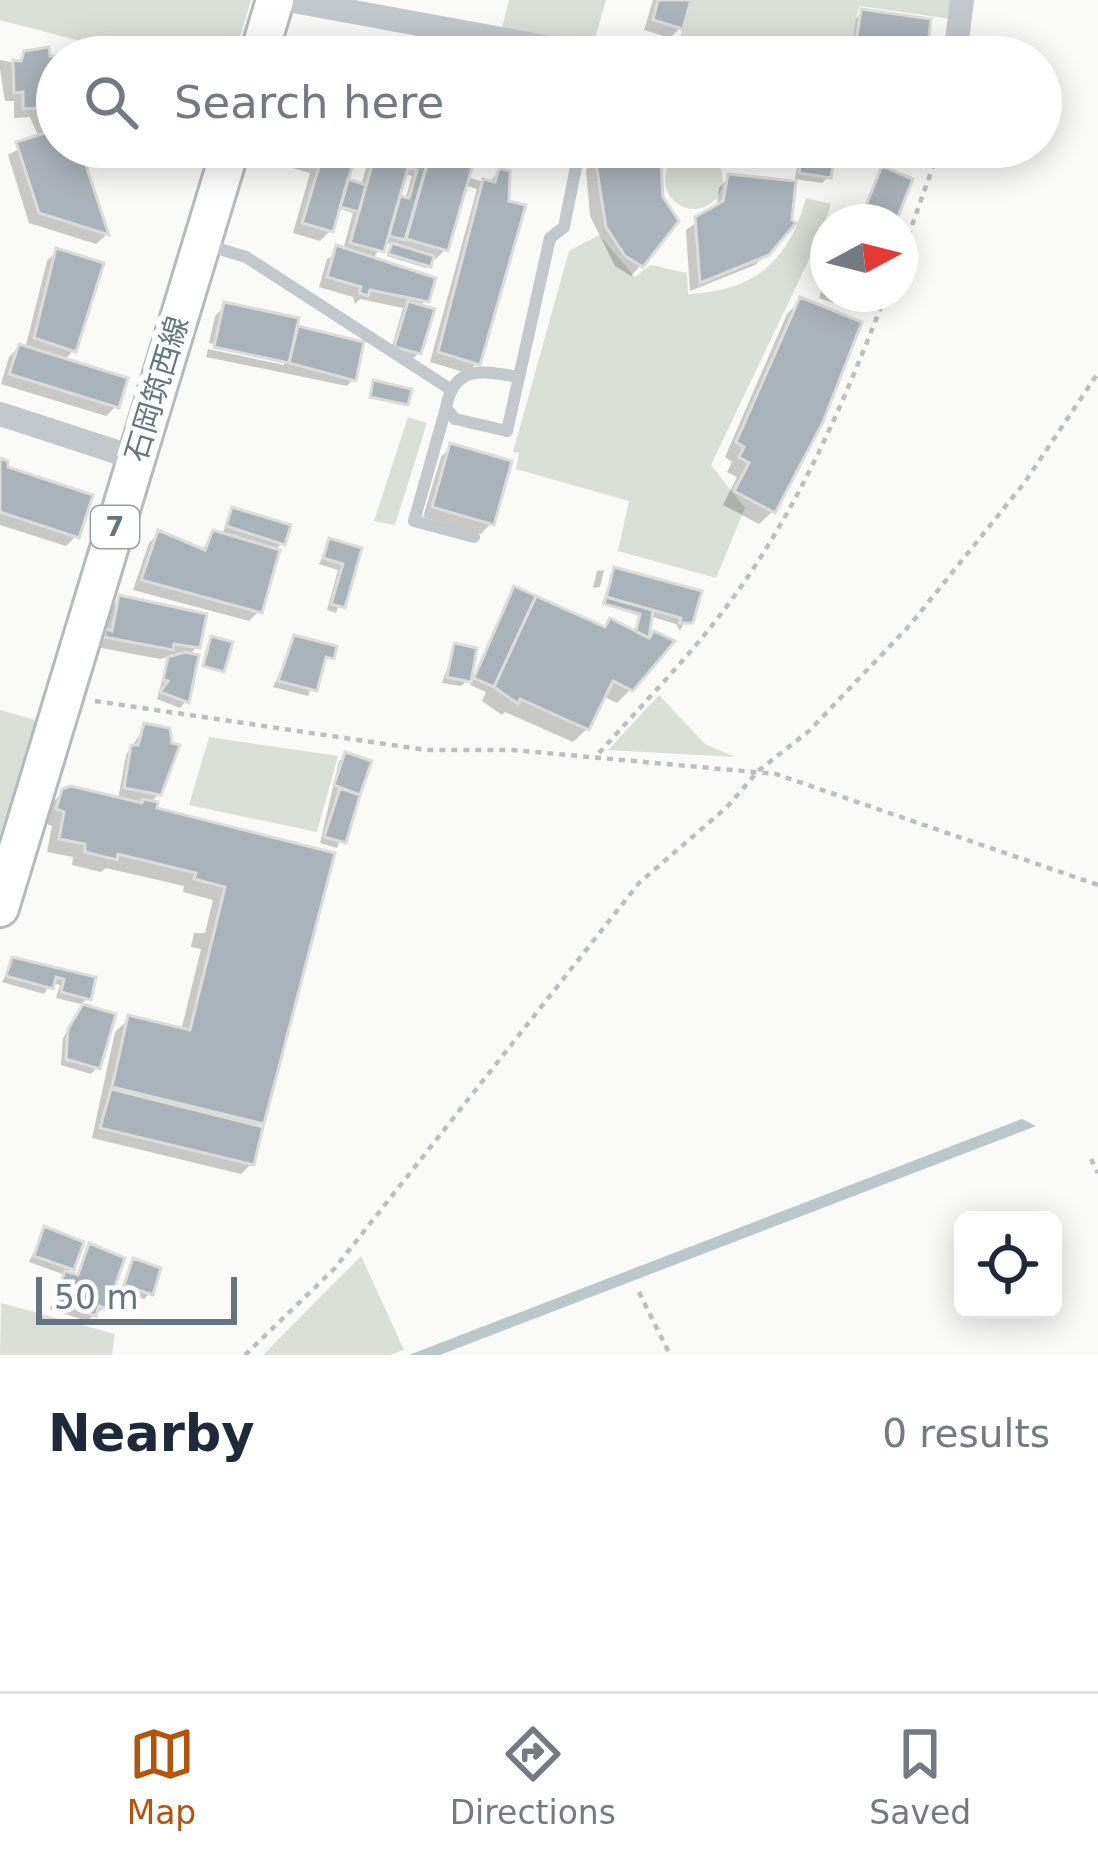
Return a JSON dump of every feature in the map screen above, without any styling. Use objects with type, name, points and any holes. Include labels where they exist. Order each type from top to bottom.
[{"type":"main road","points":[[264,36],[275,0]]},
{"type":"main road","name":"石岡筑西線","points":[[0,908],[225,168]]},
{"type":"street","points":[[289,0],[465,36]]},
{"type":"street","points":[[958,36],[962,0]]},
{"type":"street","points":[[0,413],[136,458]]},
{"type":"lane","points":[[446,408],[455,419],[507,431],[550,238],[564,227],[576,168]]},
{"type":"lane","points":[[202,244],[246,257],[450,388]]},
{"type":"lane","points":[[474,537],[414,521],[450,388],[460,375],[479,370],[519,377]]},
{"type":"path","points":[[918,209],[932,168]]},
{"type":"path","points":[[597,755],[721,614],[780,527],[838,419],[879,312]]},
{"type":"path","points":[[245,1355],[335,1268],[596,931],[639,883],[727,808],[758,771],[809,731],[910,626],[1024,482],[1098,373]]},
{"type":"path","points":[[1088,391],[1098,394]]},
{"type":"path","points":[[65,697],[426,750],[597,755],[758,771],[1098,885]]},
{"type":"path","points":[[1091,1159],[1098,1173]]},
{"type":"path","points":[[639,1292],[670,1355]]},
{"type":"shaded area","points":[[0,0],[251,0],[240,36],[61,36],[0,20]]},
{"type":"shaded area","points":[[509,0],[606,0],[596,36],[545,36],[502,28]]},
{"type":"shaded area","points":[[690,0],[954,0],[951,19],[859,6],[853,36],[681,36]]},
{"type":"shaded area","points":[[669,168],[720,169],[720,191],[705,206],[683,206],[668,191]]},
{"type":"shaded area","points":[[806,198],[831,204],[810,204],[810,257],[711,465],[745,508],[716,578],[618,551],[629,501],[516,469],[519,453],[513,452],[569,251],[599,235],[635,277],[651,265],[687,273],[688,294],[712,292],[766,268],[799,220]]},
{"type":"shaded area","points":[[408,417],[427,423],[395,525],[374,521]]},
{"type":"shaded area","points":[[659,695],[705,744],[735,757],[608,750]]},
{"type":"shaded area","points":[[0,710],[39,721],[0,843]]},
{"type":"shaded area","points":[[209,737],[338,756],[317,832],[189,805]]},
{"type":"shaded area","points":[[1022,1119],[1036,1126],[440,1355],[409,1355]]},
{"type":"shaded area","points":[[361,1256],[404,1350],[390,1355],[263,1355]]},
{"type":"shaded area","points":[[1,1303],[115,1334],[112,1355],[0,1355]]},
{"type":"building","points":[[658,0],[691,0],[683,29],[653,20]]},
{"type":"building","points":[[861,9],[931,19],[929,36],[857,36]]},
{"type":"building","points":[[36,49],[36,108],[23,109],[23,92],[14,93],[13,60],[21,61],[24,51]]},
{"type":"building","points":[[36,136],[36,168],[87,168],[109,235],[39,213],[16,142]]},
{"type":"building","points":[[319,168],[352,168],[333,232],[302,223]]},
{"type":"building","points":[[371,168],[408,168],[384,252],[350,243]]},
{"type":"building","points":[[408,168],[426,168],[405,240],[389,236],[400,196],[409,198],[417,170]]},
{"type":"building","points":[[426,168],[472,168],[448,251],[406,239]]},
{"type":"building","points":[[499,168],[510,171],[509,201],[526,205],[480,365],[438,352],[483,179],[495,182]]},
{"type":"building","points":[[597,168],[661,168],[663,197],[679,221],[643,267],[625,256],[606,227]]},
{"type":"building","points":[[800,168],[833,168],[831,178],[799,173]]},
{"type":"building","points":[[881,168],[913,179],[903,204],[867,204]]},
{"type":"building","points":[[728,174],[796,181],[792,220],[796,223],[769,255],[700,283],[695,217],[723,201]]},
{"type":"building","points":[[348,179],[366,185],[359,212],[340,207]]},
{"type":"building","points":[[392,243],[434,256],[431,267],[388,254]]},
{"type":"building","points":[[336,245],[436,278],[429,302],[370,290],[368,296],[359,293],[361,287],[327,277]]},
{"type":"building","points":[[56,248],[104,263],[76,352],[34,338]]},
{"type":"building","points":[[800,297],[810,301],[810,312],[837,312],[862,322],[823,422],[775,513],[734,491],[749,463],[739,457],[744,447],[736,442]]},
{"type":"building","points":[[408,301],[435,309],[421,354],[394,347]]},
{"type":"building","points":[[224,302],[299,318],[289,363],[214,347]]},
{"type":"building","points":[[298,326],[364,342],[356,381],[289,363]]},
{"type":"building","points":[[19,344],[128,378],[119,408],[9,374]]},
{"type":"building","points":[[373,380],[412,389],[408,405],[370,397]]},
{"type":"building","points":[[450,443],[512,461],[494,525],[432,507]]},
{"type":"building","points":[[0,458],[8,461],[8,467],[93,495],[79,538],[0,512]]},
{"type":"building","points":[[232,507],[291,525],[285,545],[226,526]]},
{"type":"building","points":[[158,530],[205,550],[213,530],[280,550],[262,613],[141,580]]},
{"type":"building","points":[[329,538],[362,548],[345,608],[331,604],[343,564],[323,558]]},
{"type":"building","points":[[614,567],[702,591],[693,623],[679,623],[681,618],[606,597]]},
{"type":"building","points":[[514,586],[536,596],[494,687],[474,678]]},
{"type":"building","points":[[119,595],[207,614],[200,648],[174,644],[173,650],[104,637],[106,629],[112,631]]},
{"type":"building","points":[[536,596],[605,627],[610,618],[649,638],[654,631],[675,641],[633,691],[613,681],[589,730],[520,699],[518,704],[494,687]]},
{"type":"building","points":[[606,597],[653,610],[649,638],[636,631],[640,614],[604,604]]},
{"type":"building","points":[[294,635],[337,646],[334,659],[326,657],[317,691],[278,681]]},
{"type":"building","points":[[211,636],[233,642],[224,672],[203,666]]},
{"type":"building","points":[[454,643],[477,648],[471,682],[447,677]]},
{"type":"building","points":[[185,652],[199,655],[189,703],[160,692],[168,681],[163,680],[168,657]]},
{"type":"building","points":[[144,723],[170,728],[172,743],[180,745],[161,795],[124,788],[131,745],[138,745]]},
{"type":"building","points":[[345,752],[372,761],[360,795],[334,785]]},
{"type":"building","points":[[71,786],[142,803],[143,799],[158,802],[157,808],[335,853],[264,1124],[112,1087],[128,1015],[190,1030],[225,887],[194,879],[196,873],[118,854],[117,860],[85,852],[85,844],[59,839],[64,812],[56,809],[62,789]]},
{"type":"building","points":[[340,788],[360,795],[346,843],[324,837]]},
{"type":"building","points":[[12,957],[96,977],[91,1000],[61,992],[64,979],[56,977],[53,989],[6,976]]},
{"type":"building","points":[[83,1004],[116,1014],[100,1069],[66,1059],[68,1029]]},
{"type":"building","points":[[111,1089],[263,1127],[254,1165],[100,1128]]},
{"type":"building","points":[[44,1226],[84,1242],[74,1270],[34,1256]]},
{"type":"building","points":[[89,1243],[125,1258],[107,1309],[99,1306],[96,1316],[54,1302],[65,1271],[78,1275]]},
{"type":"building","points":[[133,1258],[161,1268],[153,1295],[124,1285]]}]
